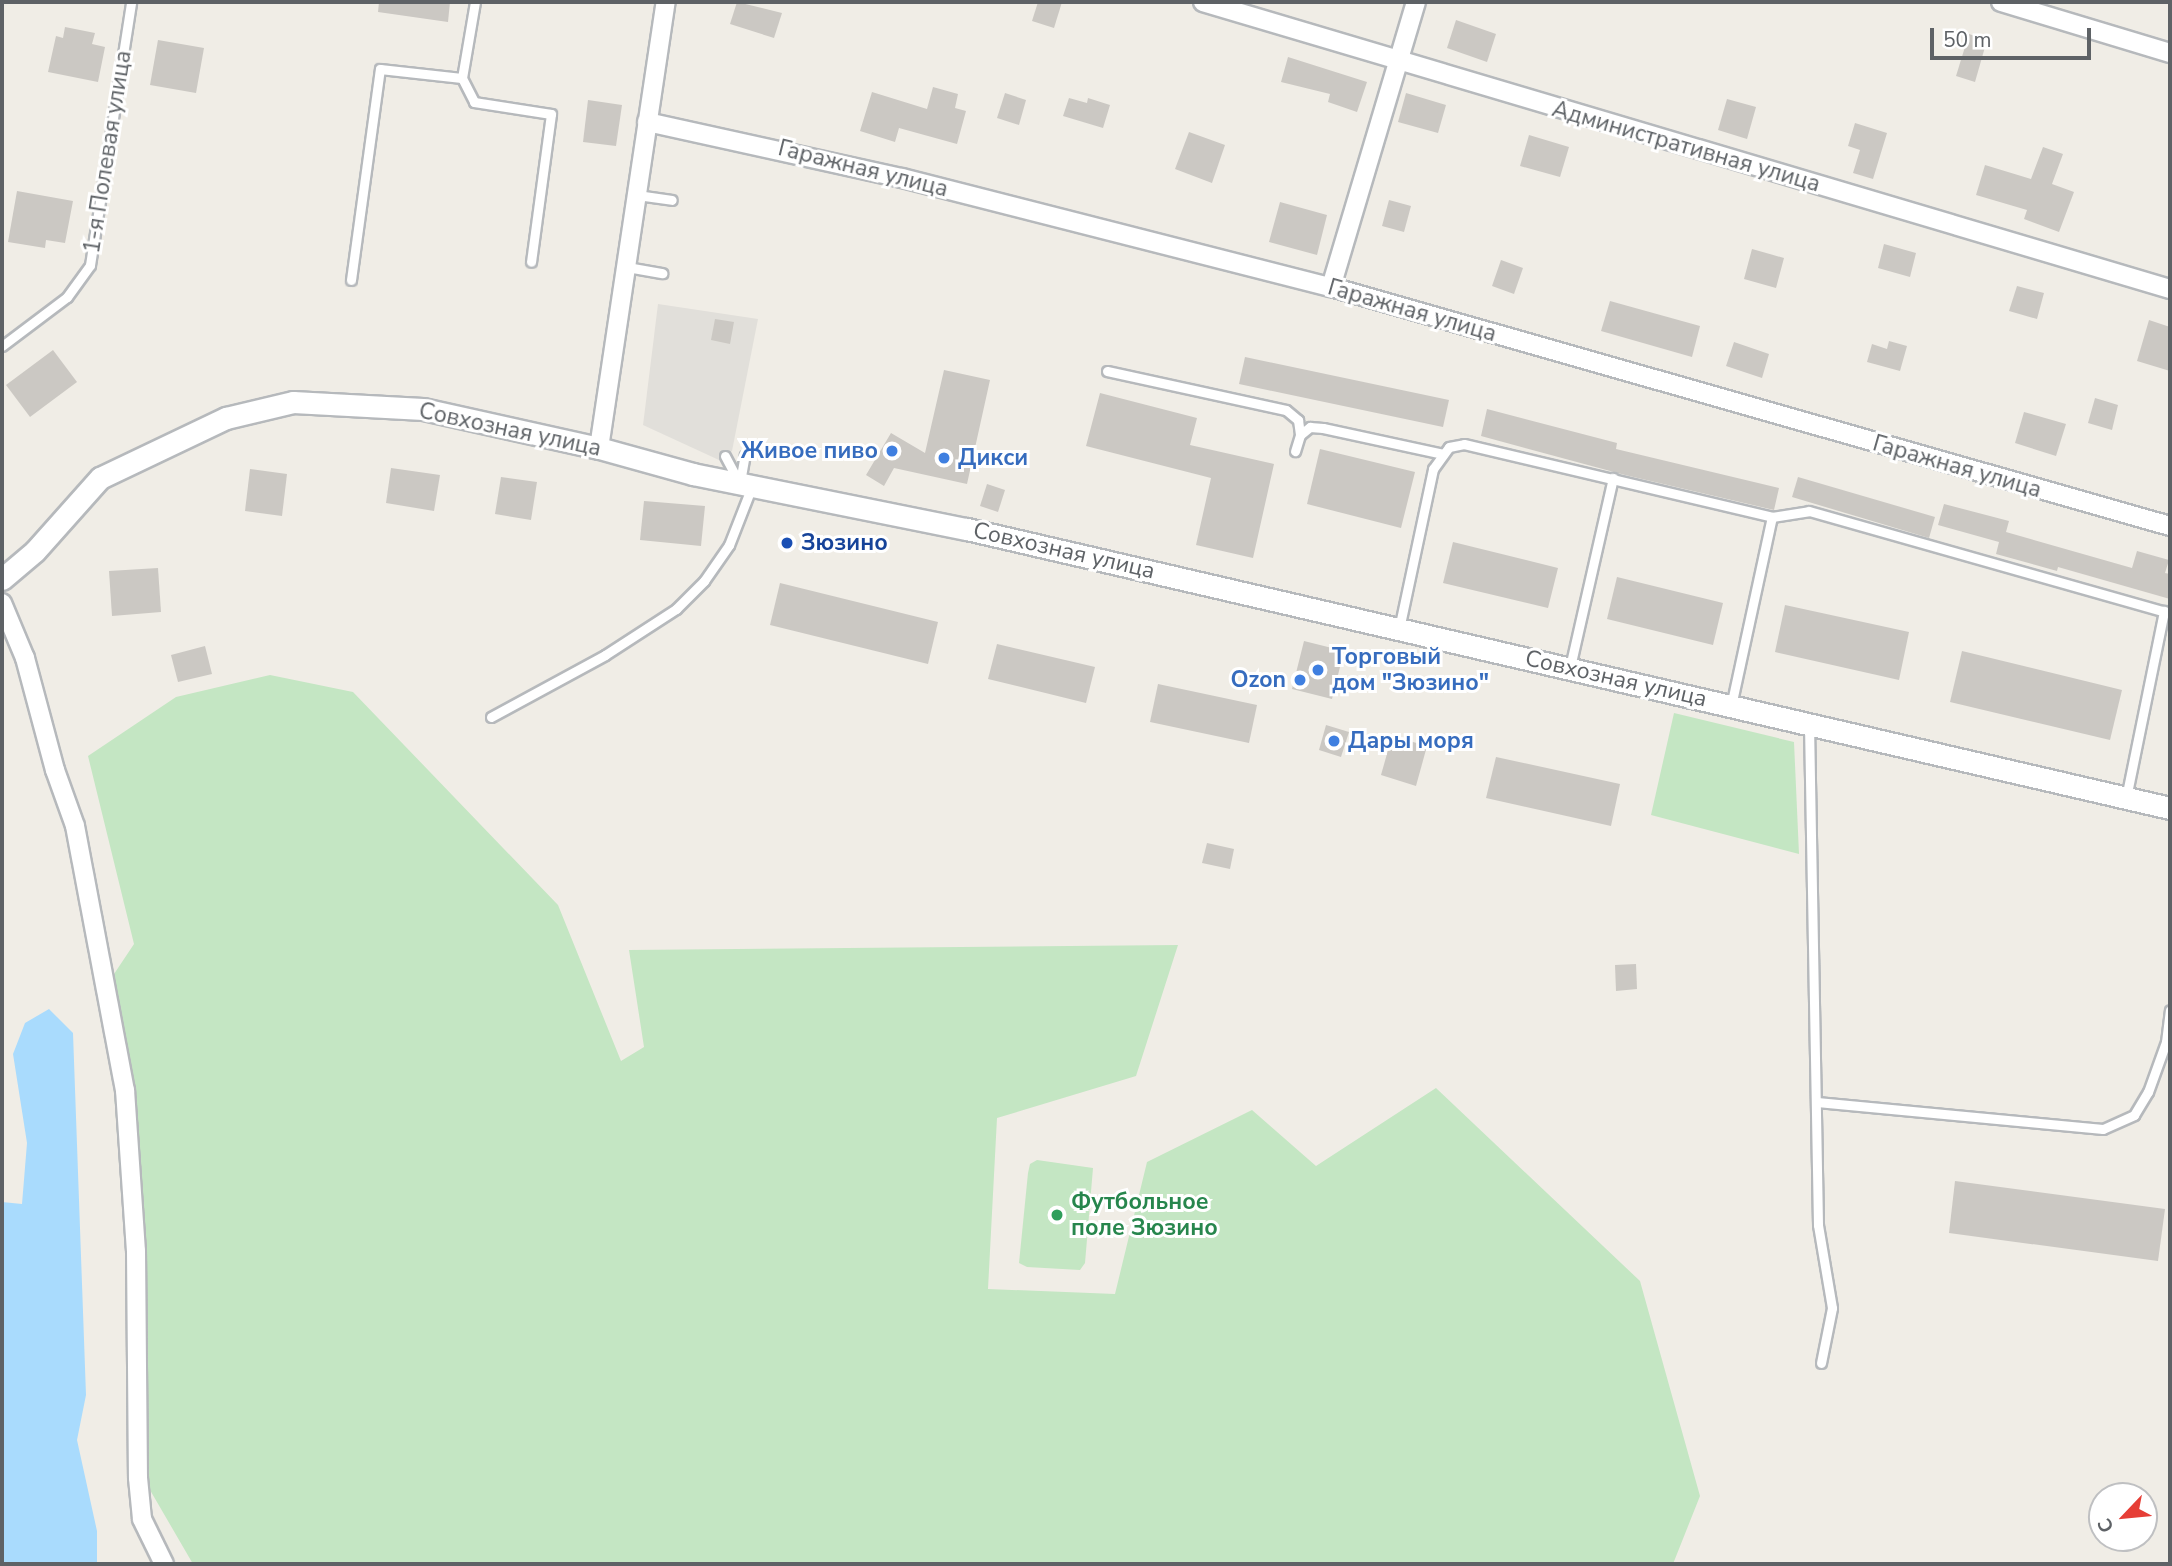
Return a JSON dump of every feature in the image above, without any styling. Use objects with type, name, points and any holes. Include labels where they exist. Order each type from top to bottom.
[{"type":"street","points":[[599,448],[666,2]]},
{"type":"street","name":"Административная улица","points":[[1203,2],[2170,289]]},
{"type":"street","points":[[1331,287],[1416,2]]},
{"type":"street","points":[[2001,2],[2170,53]]},
{"type":"street","name":"Гаражная улица","points":[[647,122],[902,177],[1331,287],[2170,526]]},
{"type":"street","name":"Совхозная улица","points":[[2,579],[35,551],[100,478],[226,418],[293,402],[423,409],[599,448],[693,474],[967,528],[2170,808]]},
{"type":"street","points":[[2,604],[25,658],[55,770],[75,826],[125,1090],[136,1251],[138,1478],[142,1519],[164,1564]]},
{"type":"lane","name":"1-я Полевая улица","points":[[2,346],[67,298],[90,265],[131,2]]},
{"type":"lane","points":[[475,2],[461,78],[474,102],[551,114],[531,262]]},
{"type":"lane","points":[[351,280],[380,69],[461,78]]},
{"type":"lane","points":[[637,195],[672,200]]},
{"type":"lane","points":[[627,267],[662,273]]},
{"type":"lane","points":[[1107,371],[1286,410],[1298,419],[1300,435],[1294,452]]},
{"type":"lane","points":[[1300,435],[1310,427],[1323,428],[1443,454]]},
{"type":"lane","points":[[1399,629],[1433,469],[1449,447],[1464,444],[1772,517],[1809,511],[2167,612],[2126,798]]},
{"type":"lane","points":[[491,717],[605,655],[676,609],[704,581],[729,545],[746,485],[745,455]]},
{"type":"lane","points":[[725,456],[746,485]]},
{"type":"lane","points":[[1569,668],[1613,478]]},
{"type":"lane","points":[[1731,706],[1772,517]]},
{"type":"lane","points":[[1810,724],[1818,1225],[1832,1308],[1821,1363]]},
{"type":"lane","points":[[1817,1102],[2103,1129],[2134,1115],[2148,1093],[2166,1042],[2170,1010]]},
{"type":"shaded area","points":[[658,304],[758,319],[732,451],[719,460],[643,425]]},
{"type":"green space","points":[[270,675],[353,692],[558,905],[621,1061],[644,1047],[629,950],[1178,945],[1136,1076],[997,1118],[988,1289],[1115,1294],[1147,1162],[1252,1110],[1316,1166],[1436,1088],[1640,1281],[1700,1496],[1673,1564],[193,1564],[143,1478],[106,986],[134,944],[88,756],[176,697]]},
{"type":"green space","points":[[1674,713],[1794,742],[1799,854],[1651,815]]},
{"type":"green space","name":"Футбольное поле Зюзино","points":[[1037,1160],[1093,1168],[1085,1263],[1080,1270],[1027,1267],[1019,1263],[1028,1173],[1030,1164]]},
{"type":"water","points":[[49,1009],[73,1033],[86,1395],[77,1440],[97,1531],[97,1564],[2,1564],[2,1202],[22,1204],[27,1143],[13,1054],[25,1023]]},
{"type":"building","points":[[379,2],[450,2],[448,22],[378,12]]},
{"type":"building","points":[[737,2],[782,13],[774,38],[730,24]]},
{"type":"building","points":[[1038,2],[1062,2],[1054,28],[1032,21]]},
{"type":"building","points":[[1456,20],[1496,34],[1487,62],[1447,48]]},
{"type":"building","points":[[65,27],[95,33],[92,44],[105,47],[98,82],[48,72],[56,36],[63,38]]},
{"type":"building","points":[[1969,34],[1987,40],[1975,82],[1956,76]]},
{"type":"building","points":[[158,40],[204,48],[196,93],[150,85]]},
{"type":"building","points":[[1288,57],[1367,82],[1357,112],[1328,102],[1330,94],[1281,82]]},
{"type":"building","points":[[933,87],[958,94],[955,108],[966,111],[957,144],[899,128],[895,142],[860,131],[872,92],[927,109]]},
{"type":"building","points":[[1005,93],[1026,100],[1019,125],[997,118]]},
{"type":"building","points":[[1406,93],[1446,105],[1438,133],[1398,122]]},
{"type":"building","points":[[1069,98],[1087,103],[1088,98],[1110,105],[1103,128],[1063,116]]},
{"type":"building","points":[[1727,99],[1756,107],[1747,139],[1718,130]]},
{"type":"building","points":[[588,100],[622,105],[616,146],[583,142]]},
{"type":"building","points":[[1855,123],[1887,133],[1873,179],[1853,173],[1860,150],[1848,146]]},
{"type":"building","points":[[1189,132],[1225,145],[1212,183],[1175,169]]},
{"type":"building","points":[[1529,135],[1569,147],[1560,177],[1520,166]]},
{"type":"building","points":[[2043,147],[2063,154],[2052,184],[2074,192],[2059,232],[2024,219],[2027,210],[1976,195],[1985,165],[2031,179]]},
{"type":"building","points":[[17,191],[73,201],[65,243],[46,240],[45,248],[8,242]]},
{"type":"building","points":[[1389,200],[1411,206],[1404,232],[1382,226]]},
{"type":"building","points":[[1280,202],[1327,215],[1317,255],[1269,242]]},
{"type":"building","points":[[1884,244],[1916,253],[1910,277],[1878,268]]},
{"type":"building","points":[[1752,249],[1784,258],[1776,288],[1744,279]]},
{"type":"building","points":[[1501,260],[1523,268],[1514,294],[1492,286]]},
{"type":"building","points":[[2017,286],[2044,293],[2037,319],[2009,311]]},
{"type":"building","points":[[1610,301],[1700,326],[1692,357],[1601,331]]},
{"type":"building","points":[[715,319],[734,322],[730,344],[711,340]]},
{"type":"building","points":[[2149,320],[2170,327],[2170,371],[2137,361]]},
{"type":"building","points":[[1889,341],[1907,346],[1900,371],[1867,362],[1872,344],[1887,349]]},
{"type":"building","points":[[1734,342],[1769,354],[1762,378],[1726,366]]},
{"type":"building","points":[[53,350],[77,382],[30,417],[6,385]]},
{"type":"building","points":[[1245,357],[1449,400],[1443,427],[1239,384]]},
{"type":"building","points":[[944,370],[990,380],[967,484],[894,468],[884,486],[866,475],[891,433],[925,453]]},
{"type":"building","points":[[1100,393],[1197,418],[1190,445],[1274,464],[1253,558],[1196,545],[1211,478],[1086,446]]},
{"type":"building","points":[[2095,398],[2118,405],[2112,430],[2088,423]]},
{"type":"building","points":[[1487,409],[1617,443],[1616,449],[1779,488],[1774,510],[1625,475],[1481,436]]},
{"type":"building","points":[[2024,412],[2066,424],[2056,456],[2015,443]]},
{"type":"building","points":[[1320,449],[1415,472],[1401,528],[1307,504]]},
{"type":"building","points":[[391,468],[440,475],[434,511],[386,503]]},
{"type":"building","points":[[250,469],[287,474],[282,516],[245,511]]},
{"type":"building","points":[[501,477],[537,482],[531,520],[495,514]]},
{"type":"building","points":[[1798,477],[1935,517],[1929,538],[1792,497]]},
{"type":"building","points":[[987,484],[1005,490],[998,512],[980,506]]},
{"type":"building","points":[[644,501],[705,506],[701,546],[640,540]]},
{"type":"building","points":[[1944,504],[2009,521],[2006,532],[2132,568],[2137,551],[2169,560],[2165,573],[2170,574],[2170,599],[2058,567],[2057,571],[1996,554],[1999,542],[1938,525]]},
{"type":"building","points":[[1453,542],[1558,568],[1548,608],[1443,583]]},
{"type":"building","points":[[158,568],[161,612],[112,616],[109,571]]},
{"type":"building","points":[[1617,577],[1723,603],[1713,645],[1607,619]]},
{"type":"building","points":[[780,583],[938,622],[928,664],[770,625]]},
{"type":"building","points":[[1785,605],[1909,632],[1899,680],[1775,652]]},
{"type":"building","name":"Торговый дом \"Зюзино\"","points":[[1304,641],[1344,651],[1332,699],[1292,689]]},
{"type":"building","points":[[997,644],[1095,667],[1086,703],[988,679]]},
{"type":"building","points":[[205,646],[212,674],[178,682],[171,655]]},
{"type":"building","points":[[1962,651],[2122,690],[2110,740],[1950,702]]},
{"type":"building","points":[[1158,684],[1257,705],[1249,743],[1150,722]]},
{"type":"building","points":[[1326,725],[1349,732],[1341,757],[1319,750]]},
{"type":"building","points":[[1392,736],[1427,746],[1416,786],[1381,775]]},
{"type":"building","points":[[1496,757],[1620,784],[1611,826],[1486,798]]},
{"type":"building","points":[[1207,843],[1234,849],[1230,869],[1202,863]]},
{"type":"building","points":[[1636,964],[1637,989],[1616,991],[1615,965]]},
{"type":"building","points":[[1955,1181],[2165,1209],[2158,1261],[1949,1233]]},
{"type":"place","name":"Живое пиво","points":[[892,451]]},
{"type":"place","name":"Дикси","points":[[944,458]]},
{"type":"place","name":"Зюзино","points":[[787,543]]},
{"type":"place","name":"Торговый дом \"Зюзино\"","points":[[1318,670]]},
{"type":"place","name":"Ozon","points":[[1300,680]]},
{"type":"place","name":"Дары моря","points":[[1334,741]]},
{"type":"place","name":"Футбольное поле Зюзино","points":[[1057,1215]]}]
